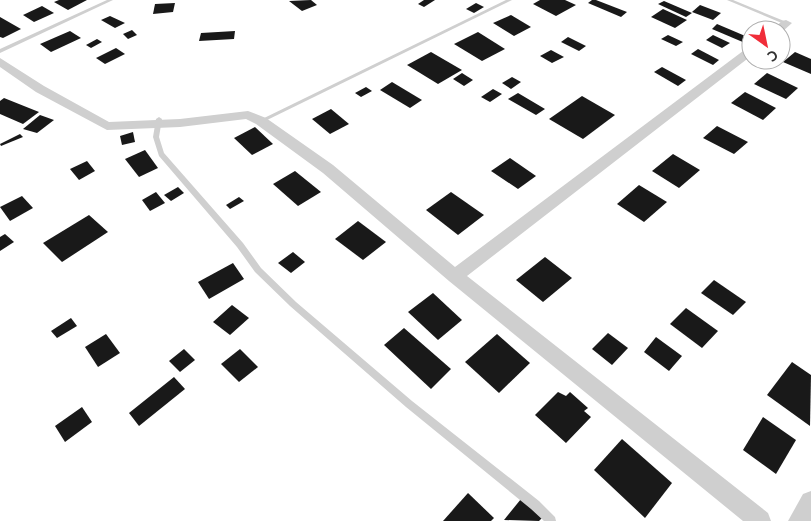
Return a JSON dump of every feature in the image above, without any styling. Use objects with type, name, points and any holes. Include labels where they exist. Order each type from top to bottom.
[{"type":"street","points":[[455,276],[741,58]]},
{"type":"street","points":[[0,62],[40,89],[107,126],[227,116],[248,116],[262,121],[328,169],[455,276],[760,521]]},
{"type":"street","points":[[799,521],[811,502]]},
{"type":"lane","points":[[0,51],[111,0]]},
{"type":"lane","points":[[262,121],[510,0]]},
{"type":"lane","points":[[729,0],[768,20]]},
{"type":"lane","points":[[159,122],[156,137],[161,154],[240,245],[258,270],[293,304],[350,354],[535,505],[551,521]]},
{"type":"building","points":[[59,0],[87,0],[68,10],[54,2]]},
{"type":"building","points":[[311,0],[317,5],[302,11],[289,1]]},
{"type":"building","points":[[424,0],[435,0],[424,7],[418,4]]},
{"type":"building","points":[[540,0],[565,0],[576,5],[556,16],[533,4]]},
{"type":"building","points":[[592,0],[627,12],[621,17],[588,3]]},
{"type":"building","points":[[664,1],[692,13],[686,17],[658,4]]},
{"type":"building","points":[[175,3],[173,12],[153,14],[155,4]]},
{"type":"building","points":[[476,3],[484,7],[474,13],[466,9]]},
{"type":"building","points":[[700,5],[721,13],[713,20],[692,12]]},
{"type":"building","points":[[42,6],[54,13],[34,22],[23,15]]},
{"type":"building","points":[[663,9],[687,20],[675,28],[651,17]]},
{"type":"building","points":[[511,15],[531,27],[514,36],[493,23]]},
{"type":"building","points":[[110,16],[125,23],[115,28],[101,20]]},
{"type":"building","points":[[0,17],[21,29],[3,38],[0,37]]},
{"type":"building","points":[[717,24],[741,34],[741,41],[712,29]]},
{"type":"building","points":[[132,30],[137,35],[128,39],[123,34]]},
{"type":"building","points":[[70,31],[81,38],[51,52],[40,44]]},
{"type":"building","points":[[235,31],[234,39],[199,41],[201,33]]},
{"type":"building","points":[[478,32],[505,49],[482,61],[454,44]]},
{"type":"building","points":[[668,35],[683,42],[676,46],[661,39]]},
{"type":"building","points":[[713,35],[730,43],[722,48],[706,40]]},
{"type":"building","points":[[568,37],[586,46],[579,51],[561,42]]},
{"type":"building","points":[[97,39],[102,42],[91,48],[86,45]]},
{"type":"building","points":[[116,48],[125,54],[105,64],[96,58]]},
{"type":"building","points":[[698,49],[719,60],[713,65],[691,54]]},
{"type":"building","points":[[551,50],[564,57],[552,63],[540,56]]},
{"type":"building","points":[[431,52],[462,70],[438,84],[407,65]]},
{"type":"building","points":[[795,52],[811,59],[811,74],[791,65],[791,55]]},
{"type":"building","points":[[662,67],[686,80],[678,86],[654,72]]},
{"type":"building","points":[[462,73],[473,80],[464,86],[453,79]]},
{"type":"building","points":[[767,73],[798,88],[786,99],[754,84]]},
{"type":"building","points":[[512,77],[521,82],[511,89],[502,83]]},
{"type":"building","points":[[392,82],[422,100],[410,108],[380,90]]},
{"type":"building","points":[[366,87],[372,91],[361,97],[355,93]]},
{"type":"building","points":[[493,89],[502,94],[490,102],[481,97]]},
{"type":"building","points":[[745,92],[776,108],[763,120],[731,103]]},
{"type":"building","points":[[518,93],[545,109],[536,115],[508,99]]},
{"type":"building","points":[[582,96],[615,115],[583,139],[549,119]]},
{"type":"building","points":[[4,98],[39,112],[23,124],[0,114],[0,101]]},
{"type":"building","points":[[331,109],[349,124],[330,134],[312,119]]},
{"type":"building","points":[[40,115],[54,120],[37,133],[23,129]]},
{"type":"building","points":[[717,126],[748,142],[734,154],[703,138]]},
{"type":"building","points":[[255,127],[273,144],[252,155],[234,138]]},
{"type":"building","points":[[133,132],[135,142],[122,145],[120,136]]},
{"type":"building","points":[[20,134],[23,137],[1,146],[0,144]]},
{"type":"building","points":[[145,150],[158,168],[139,177],[125,159]]},
{"type":"building","points":[[673,154],[700,170],[679,188],[652,171]]},
{"type":"building","points":[[510,158],[536,176],[518,189],[491,171]]},
{"type":"building","points":[[87,161],[95,171],[79,180],[70,169]]},
{"type":"building","points":[[295,171],[321,192],[298,206],[273,184]]},
{"type":"building","points":[[639,185],[667,202],[644,222],[617,204]]},
{"type":"building","points":[[178,187],[184,193],[171,201],[164,195]]},
{"type":"building","points":[[156,192],[165,203],[150,211],[142,200]]},
{"type":"building","points":[[451,192],[484,215],[458,235],[426,210]]},
{"type":"building","points":[[22,196],[33,208],[10,221],[0,207]]},
{"type":"building","points":[[239,197],[244,201],[230,209],[226,205]]},
{"type":"building","points":[[89,215],[108,232],[62,262],[43,243]]},
{"type":"building","points":[[358,221],[386,242],[363,260],[335,239]]},
{"type":"building","points":[[5,234],[14,242],[0,251],[0,237]]},
{"type":"building","points":[[293,252],[305,262],[291,273],[278,263]]},
{"type":"building","points":[[545,257],[572,278],[543,302],[516,280]]},
{"type":"building","points":[[233,263],[244,279],[209,299],[198,282]]},
{"type":"building","points":[[714,280],[746,302],[733,315],[701,293]]},
{"type":"building","points":[[433,293],[462,320],[438,340],[408,312]]},
{"type":"building","points":[[232,305],[249,318],[230,335],[213,322]]},
{"type":"building","points":[[686,308],[718,331],[702,348],[670,324]]},
{"type":"building","points":[[71,318],[77,326],[57,338],[51,331]]},
{"type":"building","points":[[404,328],[451,369],[431,389],[384,345]]},
{"type":"building","points":[[608,333],[628,348],[612,365],[592,349]]},
{"type":"building","points":[[106,334],[120,353],[98,367],[85,347]]},
{"type":"building","points":[[497,334],[530,363],[499,393],[465,362]]},
{"type":"building","points":[[656,337],[682,356],[669,371],[644,352]]},
{"type":"building","points":[[184,349],[195,360],[180,372],[169,361]]},
{"type":"building","points":[[240,349],[258,367],[239,382],[221,364]]},
{"type":"building","points":[[792,362],[811,375],[810,426],[767,395]]},
{"type":"building","points":[[174,377],[185,389],[139,426],[129,413]]},
{"type":"building","points":[[558,392],[566,396],[570,392],[588,408],[584,411],[591,417],[566,443],[535,415]]},
{"type":"building","points":[[82,407],[92,422],[65,442],[55,426]]},
{"type":"building","points":[[763,417],[796,440],[776,474],[743,450]]},
{"type":"building","points":[[622,439],[672,483],[645,518],[594,470]]},
{"type":"building","points":[[468,493],[494,518],[491,521],[443,521]]},
{"type":"building","points":[[521,499],[542,518],[539,521],[504,520]]}]
